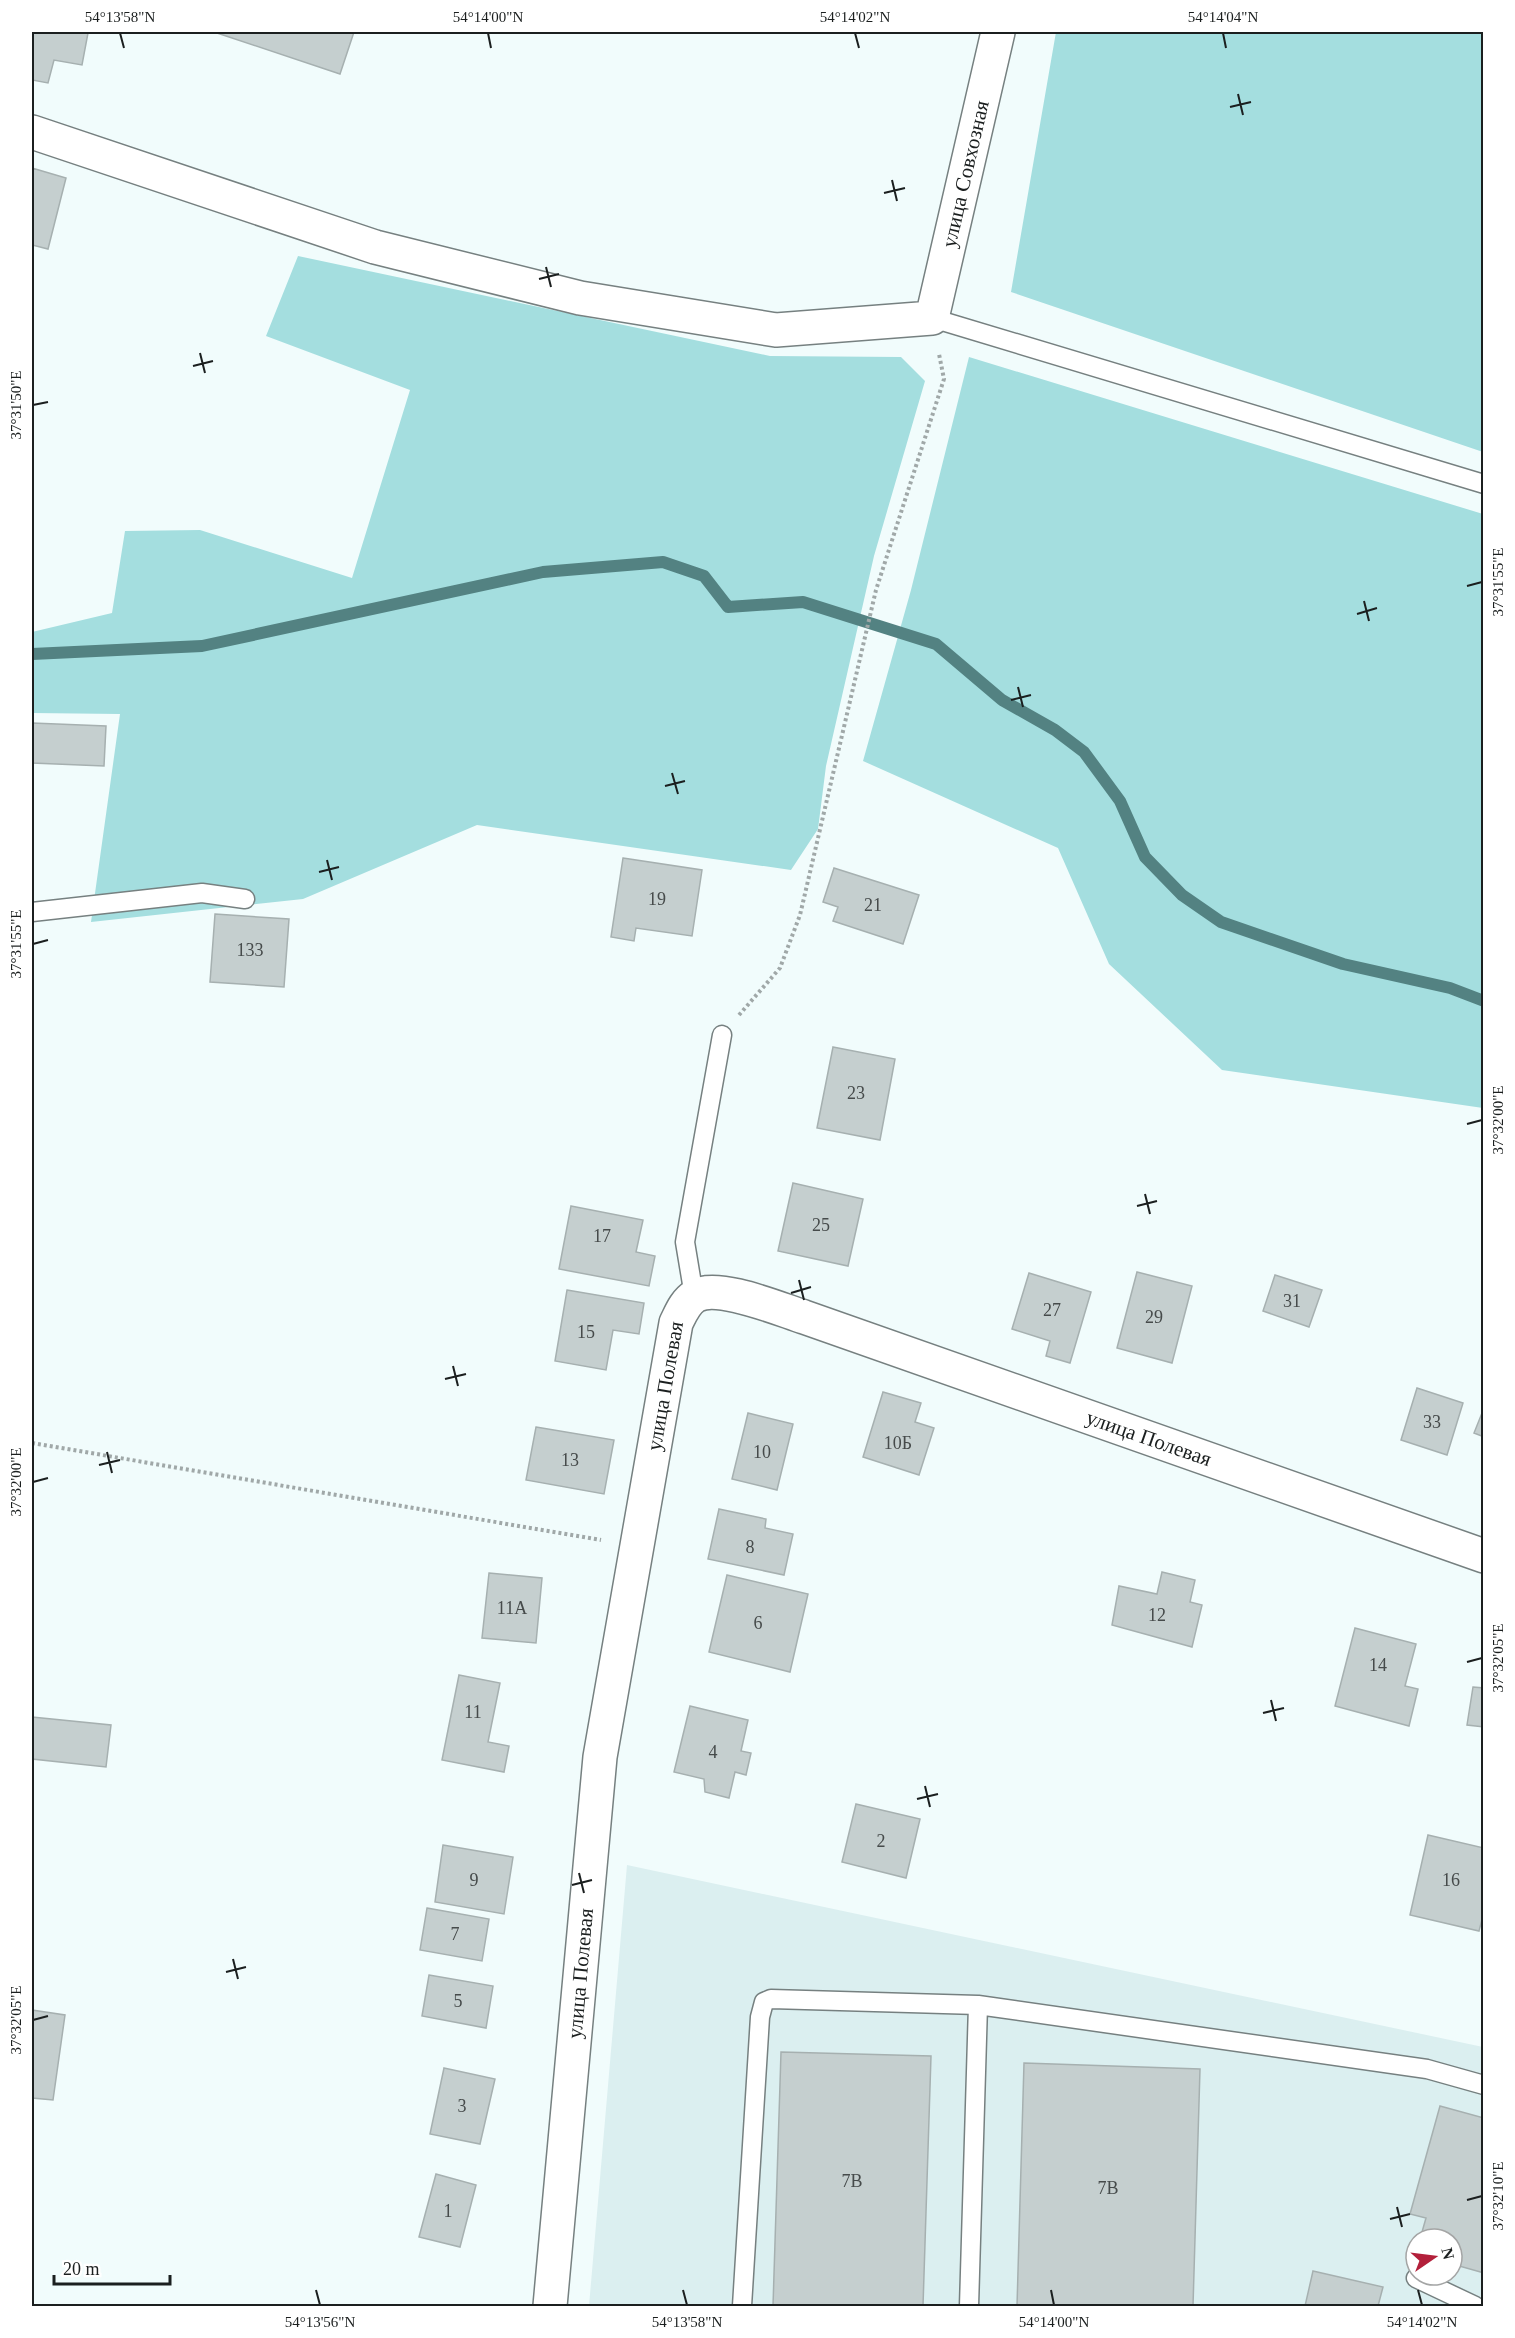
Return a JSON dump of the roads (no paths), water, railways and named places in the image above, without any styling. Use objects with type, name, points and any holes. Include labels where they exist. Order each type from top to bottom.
[{"type":"street","name":"улица Совхозная","points":[[932,318],[998,32]]},
{"type":"street","points":[[32,132],[375,247],[579,298],[776,330],[932,318]]},
{"type":"street","name":"улица Полевая","points":[[550,2307],[600,1757],[676,1323],[685,1305],[694,1296],[712,1293],[739,1297],[804,1317],[1484,1556]]},
{"type":"lane","points":[[932,318],[1484,484]]},
{"type":"lane","points":[[32,912],[202,893],[245,899]]},
{"type":"lane","points":[[694,1296],[685,1242],[722,1035]]},
{"type":"lane","points":[[742,2307],[760,2017],[764,2002],[778,1998],[978,2006],[1427,2069],[1484,2085]]},
{"type":"lane","points":[[969,2307],[978,2006]]},
{"type":"lane","points":[[1434,2287],[1475,2307]]},
{"type":"waterway","points":[[32,654],[202,646],[543,572],[663,562],[704,576],[728,607],[803,602],[936,644],[1002,700],[1055,730],[1084,752],[1120,801],[1145,857],[1182,895],[1221,922],[1343,964],[1450,988],[1484,1001]]}]
